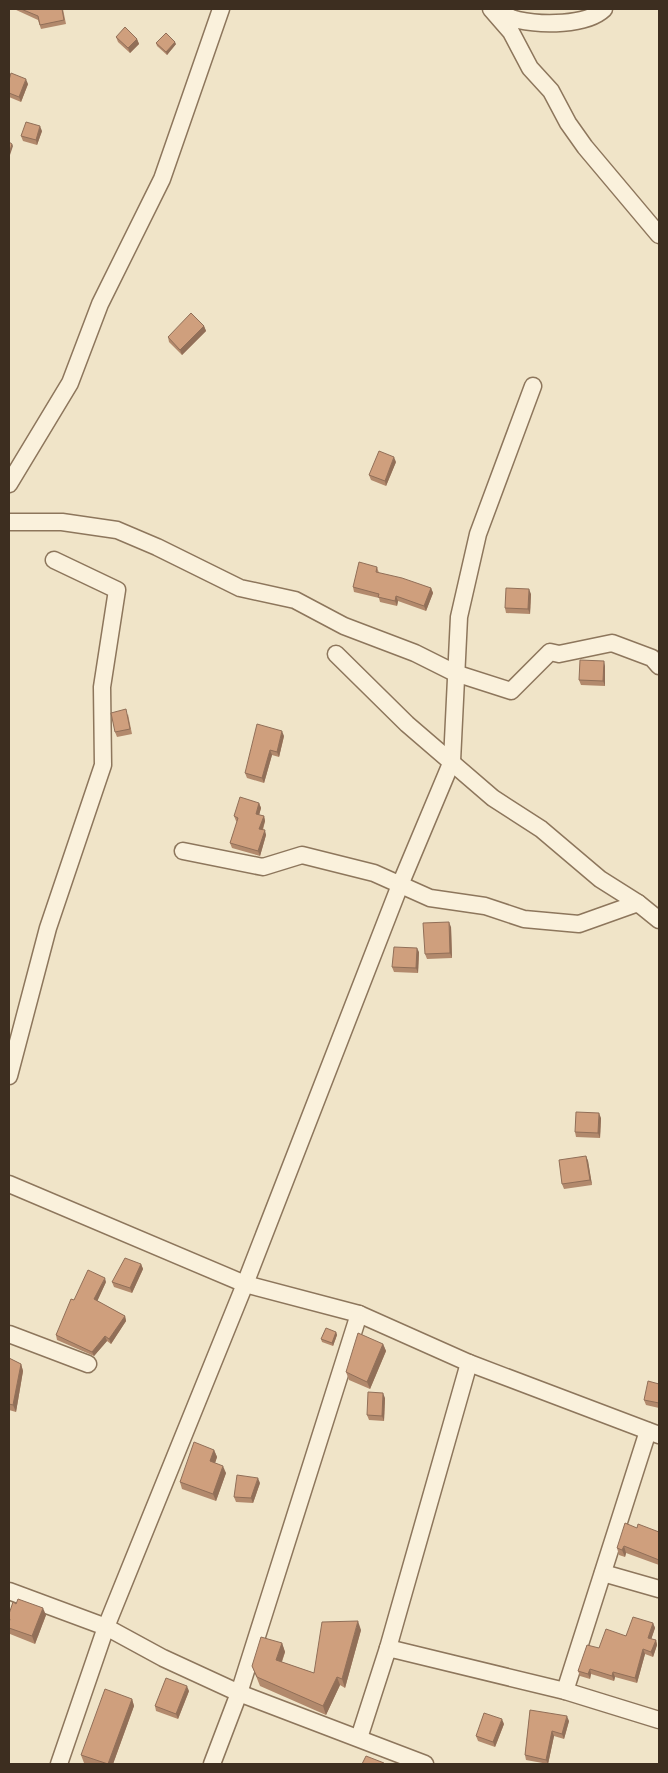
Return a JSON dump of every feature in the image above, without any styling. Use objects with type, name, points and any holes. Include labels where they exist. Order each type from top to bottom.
[{"type":"street","points":[[9,484],[70,383],[100,304],[162,179],[221,9]]},
{"type":"street","points":[[492,9],[517,20],[570,23],[607,9]]},
{"type":"street","points":[[492,9],[512,32],[530,68],[551,91],[568,123],[585,147],[659,234]]},
{"type":"street","points":[[59,1764],[106,1627],[245,1284],[400,885],[452,761],[459,617],[478,534],[533,386]]},
{"type":"street","points":[[9,522],[62,522],[117,530],[240,588],[295,600],[344,626],[415,653],[455,673],[511,691],[550,652],[559,654],[612,643],[652,658],[659,666]]},
{"type":"street","points":[[9,1075],[48,928],[103,765],[102,686],[117,590],[54,560]]},
{"type":"street","points":[[336,654],[407,724],[493,798],[541,829],[600,879],[638,903],[659,920]]},
{"type":"street","points":[[184,851],[263,867],[302,855],[374,873],[430,898],[486,906],[524,919],[579,924],[638,903]]},
{"type":"street","points":[[9,1184],[245,1284],[359,1314],[468,1363],[654,1433],[603,1572],[564,1691]]},
{"type":"street","points":[[212,1764],[240,1693],[359,1314]]},
{"type":"street","points":[[9,1334],[88,1364]]},
{"type":"street","points":[[359,1738],[388,1648],[468,1363]]},
{"type":"street","points":[[603,1572],[659,1589]]},
{"type":"street","points":[[9,1591],[106,1627],[162,1658],[240,1693],[425,1764]]},
{"type":"street","points":[[388,1648],[564,1691],[659,1720]]},
{"type":"building","points":[[21,9],[62,9],[64,20],[40,25],[38,16]]},
{"type":"building","points":[[125,27],[137,39],[128,48],[116,37]]},
{"type":"building","points":[[166,33],[175,42],[166,52],[156,43]]},
{"type":"building","points":[[11,73],[26,79],[19,97],[9,93]]},
{"type":"building","points":[[26,122],[40,126],[36,140],[21,136]]},
{"type":"building","points":[[9,142],[12,144],[9,154]]},
{"type":"building","points":[[191,313],[204,326],[180,350],[168,337]]},
{"type":"building","points":[[379,451],[394,457],[385,481],[369,475]]},
{"type":"building","points":[[359,562],[377,567],[376,572],[402,578],[431,588],[424,606],[396,596],[395,601],[378,597],[379,594],[353,587]]},
{"type":"building","points":[[506,588],[529,589],[528,609],[505,608]]},
{"type":"building","points":[[580,660],[604,661],[603,681],[579,680]]},
{"type":"building","points":[[126,709],[130,729],[115,732],[111,713]]},
{"type":"building","points":[[257,724],[282,731],[277,752],[270,750],[262,778],[245,773]]},
{"type":"building","points":[[240,797],[259,803],[256,814],[264,816],[259,829],[265,830],[258,851],[230,843],[238,818],[234,816]]},
{"type":"building","points":[[449,922],[450,953],[425,954],[423,923]]},
{"type":"building","points":[[394,947],[417,948],[416,968],[392,967]]},
{"type":"building","points":[[576,1112],[599,1113],[598,1133],[575,1132]]},
{"type":"building","points":[[586,1156],[590,1180],[562,1184],[559,1160]]},
{"type":"building","points":[[125,1258],[141,1264],[130,1288],[112,1282]]},
{"type":"building","points":[[88,1270],[105,1278],[94,1299],[125,1316],[109,1339],[105,1336],[92,1352],[56,1335],[71,1299],[74,1300]]},
{"type":"building","points":[[326,1328],[336,1332],[332,1343],[321,1339]]},
{"type":"building","points":[[358,1333],[383,1344],[367,1382],[346,1372]]},
{"type":"building","points":[[9,1358],[21,1364],[13,1405],[9,1404]]},
{"type":"building","points":[[648,1381],[659,1384],[659,1403],[644,1400]]},
{"type":"building","points":[[368,1392],[383,1393],[382,1416],[367,1415]]},
{"type":"building","points":[[194,1442],[214,1450],[210,1461],[223,1466],[213,1494],[180,1482]]},
{"type":"building","points":[[237,1475],[258,1478],[251,1498],[234,1497]]},
{"type":"building","points":[[625,1523],[637,1528],[638,1524],[659,1532],[659,1560],[624,1546],[622,1550],[617,1548]]},
{"type":"building","points":[[18,1599],[43,1608],[32,1636],[9,1628],[9,1614],[13,1602],[16,1604]]},
{"type":"building","points":[[633,1617],[653,1623],[648,1638],[656,1640],[651,1652],[643,1649],[635,1678],[613,1672],[612,1676],[590,1669],[588,1674],[578,1671],[587,1645],[599,1648],[606,1629],[626,1636]]},
{"type":"building","points":[[358,1621],[342,1679],[337,1677],[323,1706],[257,1677],[252,1666],[261,1637],[282,1643],[276,1660],[314,1673],[322,1622]]},
{"type":"building","points":[[166,1678],[187,1686],[176,1714],[155,1706]]},
{"type":"building","points":[[105,1689],[132,1699],[108,1764],[81,1755]]},
{"type":"building","points":[[530,1710],[567,1716],[562,1734],[552,1731],[546,1760],[525,1755]]},
{"type":"building","points":[[484,1713],[502,1719],[493,1742],[476,1736]]},
{"type":"building","points":[[366,1756],[384,1763],[362,1764]]}]
